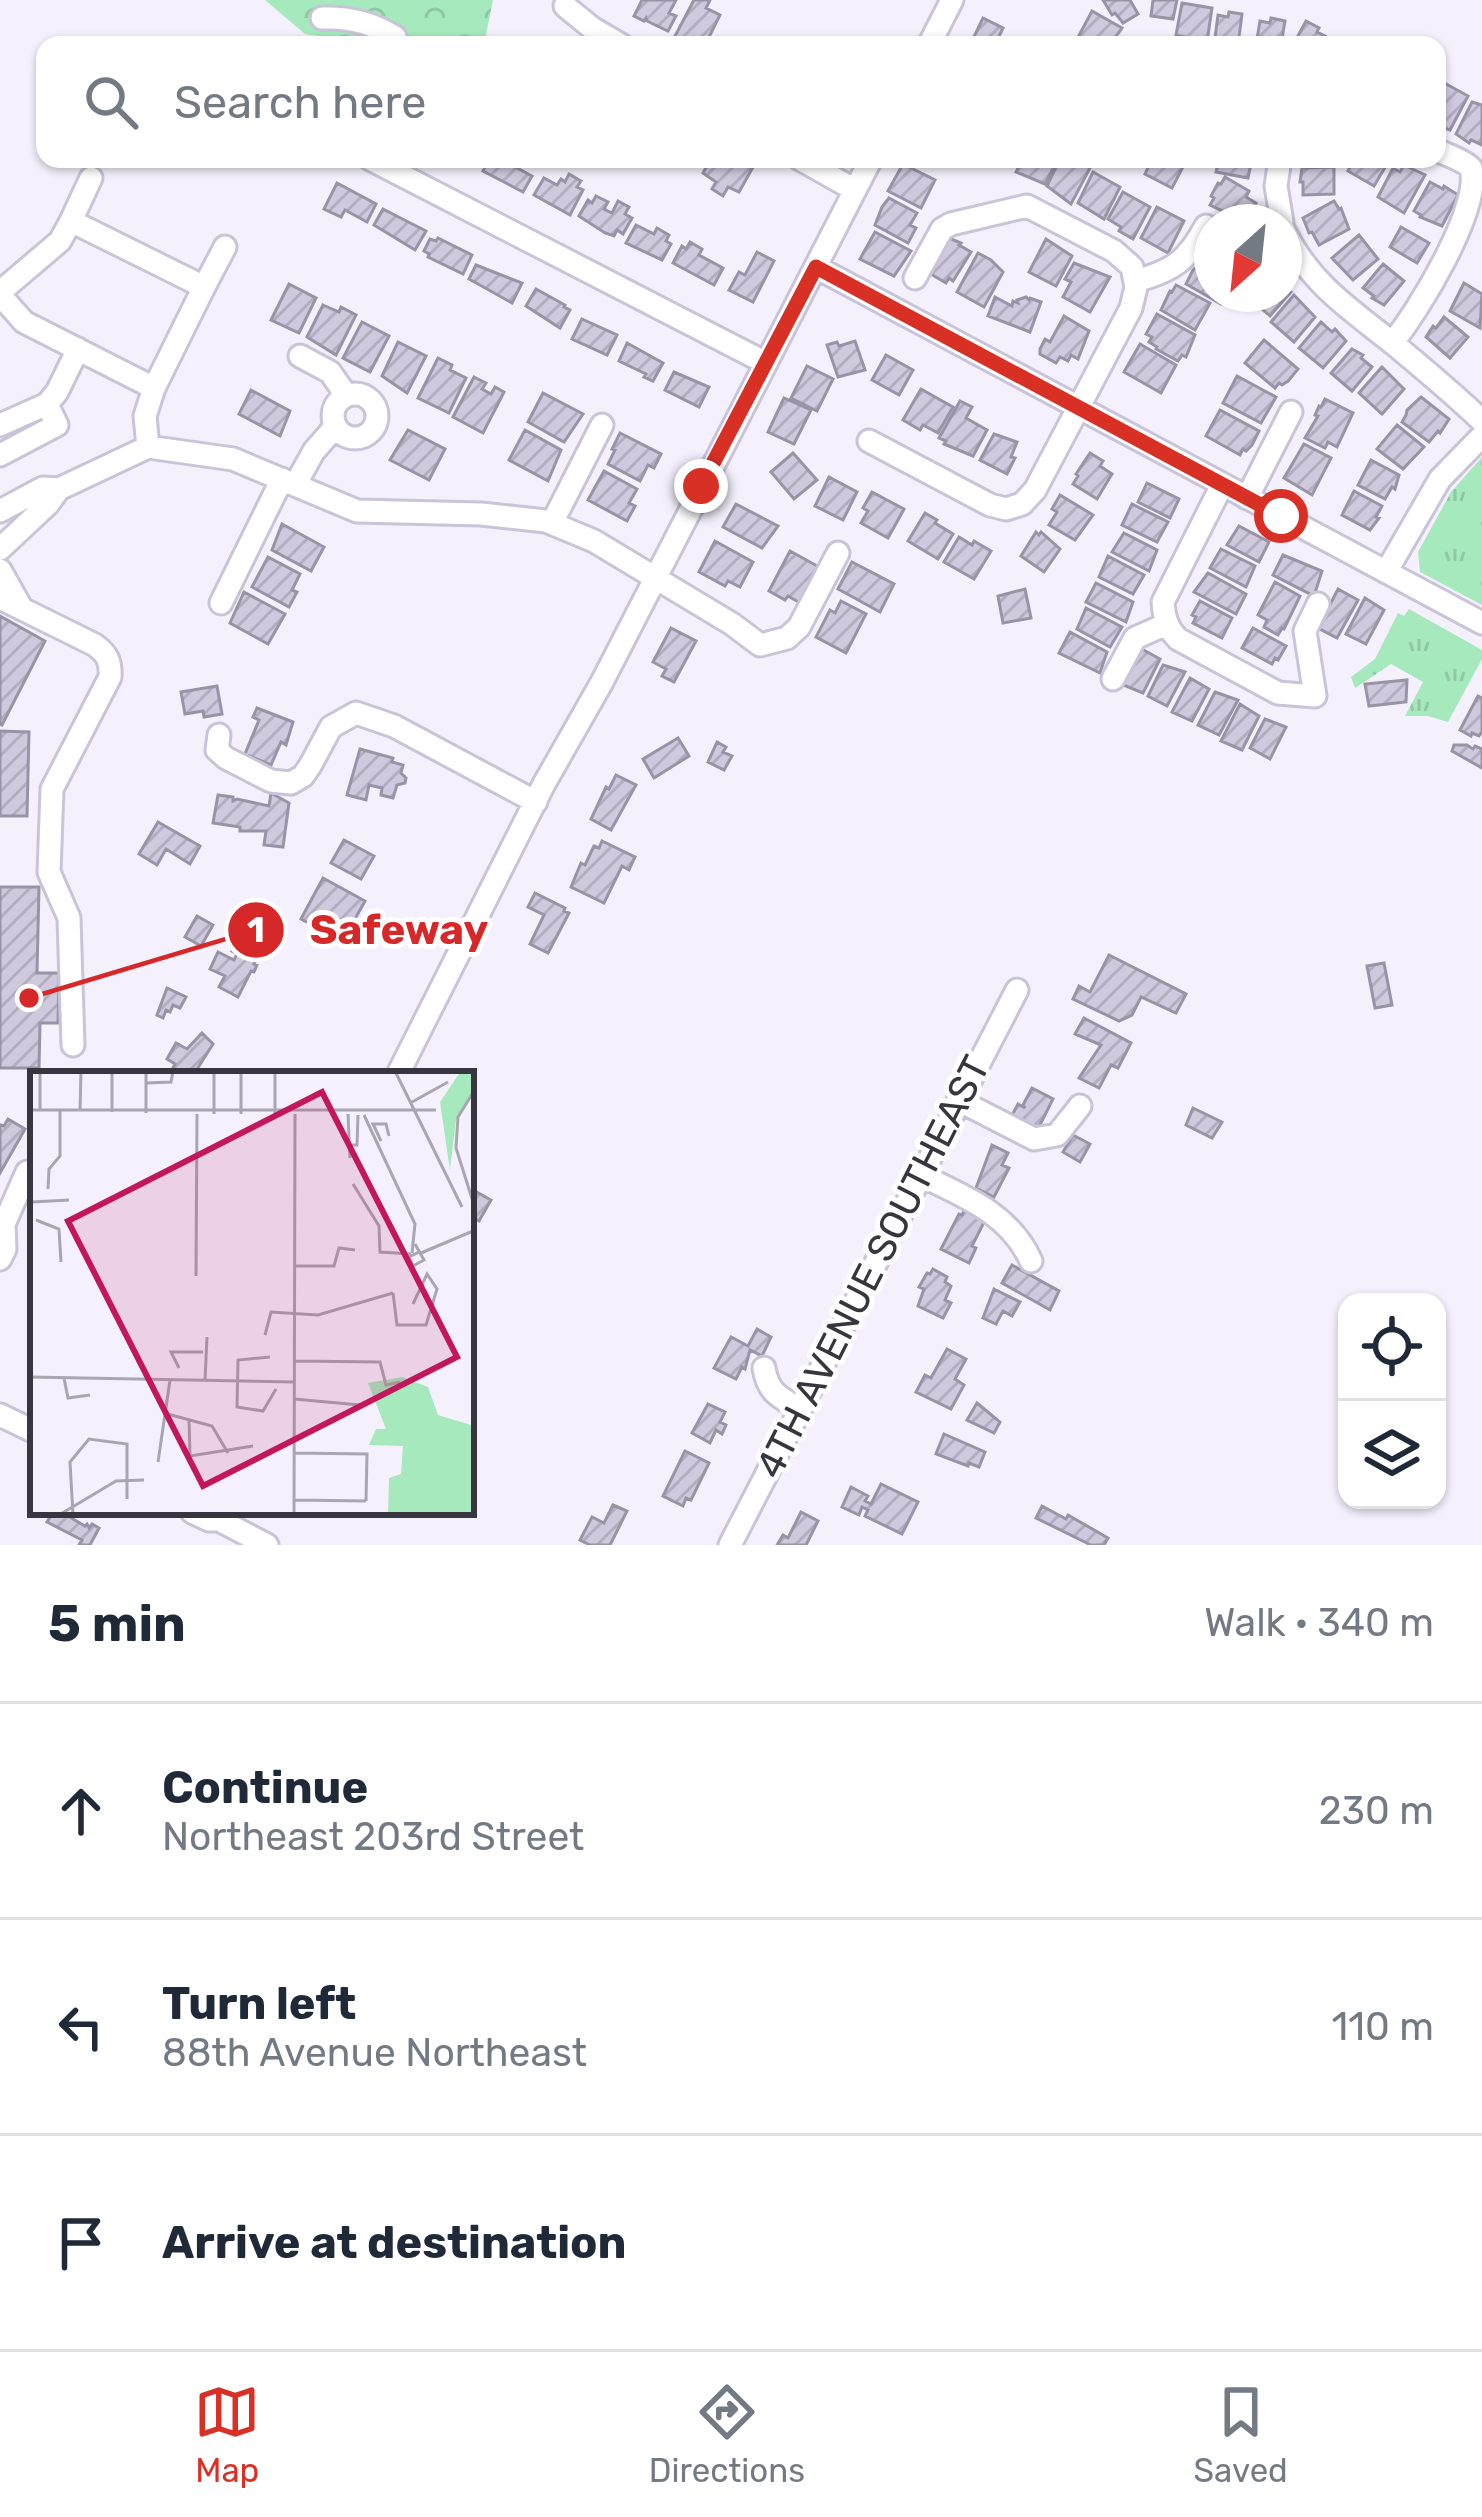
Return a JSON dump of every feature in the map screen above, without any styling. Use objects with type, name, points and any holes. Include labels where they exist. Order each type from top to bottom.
[{"type":"street","points":[[934,36],[952,0]]},
{"type":"street","points":[[565,6],[606,36]]},
{"type":"street","points":[[322,18],[342,17],[393,36]]},
{"type":"street","points":[[1392,343],[1435,291],[1480,210],[1479,188],[1471,168],[1446,155]]},
{"type":"street","points":[[387,168],[766,363]]},
{"type":"street","points":[[816,168],[855,190]]},
{"type":"street","points":[[400,1071],[866,168]]},
{"type":"street","points":[[1279,168],[1279,204]]},
{"type":"street","points":[[92,178],[60,241],[0,293],[24,322],[154,388]]},
{"type":"street","points":[[869,441],[990,506],[1006,509],[1022,504],[1035,490],[1080,409],[1131,308],[1136,287],[1132,267],[1114,250],[1028,206],[942,229],[915,278]]},
{"type":"street","points":[[70,221],[204,287]]},
{"type":"street","points":[[1135,281],[1179,265],[1194,246]]},
{"type":"street","points":[[148,447],[145,416],[154,388],[226,247]]},
{"type":"street","points":[[1302,262],[1330,294],[1482,421]]},
{"type":"street","points":[[816,267],[1482,623]]},
{"type":"street","points":[[0,425],[47,404],[78,349]]},
{"type":"street","points":[[300,356],[330,372],[346,395]]},
{"type":"street","points":[[346,395],[368,399],[376,411],[375,425],[366,436],[345,437],[335,428],[332,412],[346,395]]},
{"type":"street","points":[[0,455],[57,425],[47,404]]},
{"type":"street","points":[[1247,498],[1292,412]]},
{"type":"street","points":[[552,523],[602,424]]},
{"type":"street","points":[[221,603],[289,482],[335,428]]},
{"type":"street","points":[[1386,572],[1440,479],[1482,436]]},
{"type":"street","points":[[0,549],[59,489],[148,447],[233,459],[357,511],[481,514],[552,523],[594,541],[760,645],[787,638],[799,627],[838,553]]},
{"type":"street","points":[[1222,485],[1163,602],[1167,624],[1178,639],[1278,693],[1315,696],[1305,631],[1318,604]]},
{"type":"street","points":[[0,511],[43,488],[59,489]]},
{"type":"street","points":[[0,570],[23,609]]},
{"type":"street","points":[[0,598],[95,645],[106,654],[111,667],[52,789],[49,872],[69,918],[74,1045]]},
{"type":"street","points":[[1112,679],[1135,638],[1167,624]]},
{"type":"street","points":[[219,735],[217,750],[226,758],[271,781],[291,783],[303,776],[331,727],[356,713],[394,726],[536,802]]},
{"type":"street","name":"4TH AVENUE SOUTHEAST","points":[[730,1545],[1017,990]]},
{"type":"street","points":[[958,1100],[1034,1139],[1057,1135],[1080,1106]]},
{"type":"street","points":[[2,1244],[4,1225],[27,1172]]},
{"type":"street","points":[[920,1174],[1000,1217],[1031,1261]]},
{"type":"street","points":[[764,1368],[766,1384],[800,1408]]},
{"type":"street","points":[[0,1414],[30,1429]]},
{"type":"street","points":[[200,1516],[246,1545]]},
{"type":"street","points":[[200,1516],[220,1520],[267,1545]]},
{"type":"green space","points":[[265,0],[493,0],[486,36],[305,34]]},
{"type":"green space","points":[[1482,457],[1482,605],[1420,572],[1418,552],[1451,492]]},
{"type":"green space","points":[[1409,609],[1482,650],[1482,659],[1448,722],[1405,716],[1423,682],[1391,664],[1355,688],[1351,677],[1375,659],[1398,613],[1404,616]]},
{"type":"building","points":[[642,0],[676,0],[669,13],[676,16],[668,31],[634,16]]},
{"type":"building","points":[[694,0],[710,0],[706,8],[720,15],[710,36],[675,36]]},
{"type":"building","points":[[1103,0],[1130,0],[1138,14],[1123,23]]},
{"type":"building","points":[[1153,0],[1177,0],[1173,19],[1151,16]]},
{"type":"building","points":[[1182,3],[1212,8],[1208,36],[1176,35]]},
{"type":"building","points":[[1092,11],[1122,28],[1116,36],[1079,36]]},
{"type":"building","points":[[1229,12],[1242,14],[1239,36],[1215,36],[1218,15],[1228,17]]},
{"type":"building","points":[[983,18],[1003,28],[999,36],[974,36]]},
{"type":"building","points":[[1271,18],[1285,21],[1282,36],[1258,36],[1260,21],[1270,23]]},
{"type":"building","points":[[1306,21],[1325,36],[1298,36]]},
{"type":"building","points":[[1446,84],[1468,96],[1450,130],[1446,128]]},
{"type":"building","points":[[1472,102],[1482,105],[1482,145],[1456,134]]},
{"type":"building","points":[[517,168],[532,176],[523,192],[483,171]]},
{"type":"building","points":[[706,168],[752,168],[739,192],[728,187],[723,196],[712,189],[716,182],[703,173]]},
{"type":"building","points":[[901,168],[935,180],[921,208],[888,191]]},
{"type":"building","points":[[1018,168],[1053,168],[1045,184],[1016,172]]},
{"type":"building","points":[[1056,168],[1090,168],[1071,204],[1047,186]]},
{"type":"building","points":[[1148,168],[1182,168],[1172,188],[1145,174]]},
{"type":"building","points":[[1217,168],[1250,168],[1248,178],[1216,172]]},
{"type":"building","points":[[1302,168],[1334,168],[1334,194],[1303,195]]},
{"type":"building","points":[[1350,168],[1385,168],[1374,186]]},
{"type":"building","points":[[1393,168],[1400,172],[1410,168],[1425,175],[1404,213],[1378,197]]},
{"type":"building","points":[[1093,172],[1120,187],[1104,219],[1078,203]]},
{"type":"building","points":[[569,174],[581,181],[577,187],[583,190],[570,215],[534,195],[544,178],[557,185]]},
{"type":"building","points":[[1225,177],[1249,191],[1246,197],[1255,204],[1211,204]]},
{"type":"building","points":[[1430,182],[1458,195],[1442,226],[1414,211]]},
{"type":"building","points":[[337,183],[376,204],[367,222],[345,210],[341,217],[324,209]]},
{"type":"building","points":[[1123,192],[1150,207],[1133,239],[1108,219]]},
{"type":"building","points":[[596,196],[608,202],[604,209],[612,213],[618,201],[629,207],[625,214],[632,218],[623,234],[617,230],[614,236],[605,233],[579,216]]},
{"type":"building","points":[[889,198],[917,213],[908,243],[875,225]]},
{"type":"building","points":[[1334,201],[1349,229],[1319,245],[1303,218]]},
{"type":"building","points":[[1157,207],[1184,221],[1168,253],[1141,238]]},
{"type":"building","points":[[383,209],[426,231],[415,250],[374,225]]},
{"type":"building","points":[[636,225],[669,235],[666,241],[671,244],[662,260],[626,243]]},
{"type":"building","points":[[1401,227],[1429,243],[1417,263],[1390,247]]},
{"type":"building","points":[[875,232],[911,251],[894,276],[860,259]]},
{"type":"building","points":[[1359,235],[1378,259],[1353,280],[1332,258]]},
{"type":"building","points":[[944,236],[971,252],[953,281],[949,278],[946,283],[924,270]]},
{"type":"building","points":[[438,238],[472,255],[463,274],[428,257],[424,251],[430,239]]},
{"type":"building","points":[[1046,239],[1072,256],[1056,286],[1029,272]]},
{"type":"building","points":[[690,242],[702,249],[699,255],[723,268],[714,285],[673,263],[682,246],[686,249]]},
{"type":"building","points":[[757,252],[774,261],[753,302],[729,290],[739,272],[745,275]]},
{"type":"building","points":[[978,253],[1003,272],[984,307],[957,292]]},
{"type":"building","points":[[1074,263],[1110,277],[1090,312],[1063,297],[1071,282],[1065,279]]},
{"type":"building","points":[[1383,264],[1404,281],[1384,305],[1363,288]]},
{"type":"building","points":[[476,265],[522,283],[512,303],[469,279]]},
{"type":"building","points":[[1464,283],[1482,294],[1480,328],[1450,311]]},
{"type":"building","points":[[289,284],[316,298],[299,333],[271,320]]},
{"type":"building","points":[[1176,285],[1194,295],[1194,312],[1205,312],[1195,330],[1161,310]]},
{"type":"building","points":[[536,289],[570,310],[560,328],[526,306]]},
{"type":"building","points":[[995,297],[1012,306],[1013,301],[1026,297],[1041,302],[1030,332],[988,316]]},
{"type":"building","points":[[1302,303],[1315,317],[1294,342],[1271,322],[1280,312],[1302,312]]},
{"type":"building","points":[[323,305],[356,315],[336,355],[307,337]]},
{"type":"building","points":[[1157,314],[1195,335],[1186,357],[1178,361],[1149,342],[1152,337],[1146,334]]},
{"type":"building","points":[[1064,316],[1089,331],[1078,359],[1060,357],[1056,363],[1040,354],[1040,349],[1045,339],[1050,342]]},
{"type":"building","points":[[1444,317],[1468,337],[1450,358],[1426,337]]},
{"type":"building","points":[[582,319],[617,335],[607,355],[572,339]]},
{"type":"building","points":[[362,322],[389,336],[370,372],[343,358]]},
{"type":"building","points":[[1321,322],[1346,341],[1323,368],[1299,348]]},
{"type":"building","points":[[1264,340],[1298,369],[1275,388],[1245,363]]},
{"type":"building","points":[[855,341],[865,370],[838,377],[827,345]]},
{"type":"building","points":[[398,342],[426,356],[407,393],[382,376]]},
{"type":"building","points":[[627,343],[663,363],[653,381],[619,361]]},
{"type":"building","points":[[1140,344],[1176,365],[1161,393],[1124,372]]},
{"type":"building","points":[[1352,349],[1372,367],[1352,391],[1331,373]]},
{"type":"building","points":[[886,355],[913,370],[899,395],[872,380]]},
{"type":"building","points":[[438,358],[466,378],[449,413],[418,398]]},
{"type":"building","points":[[807,366],[833,379],[817,411],[791,398]]},
{"type":"building","points":[[1382,367],[1404,389],[1382,414],[1359,393]]},
{"type":"building","points":[[674,372],[709,387],[699,407],[665,390]]},
{"type":"building","points":[[1237,376],[1276,397],[1261,423],[1223,403]]},
{"type":"building","points":[[474,377],[486,383],[482,389],[491,394],[495,387],[504,392],[483,433],[453,417]]},
{"type":"building","points":[[921,389],[953,407],[938,433],[903,420]]},
{"type":"building","points":[[251,390],[290,411],[280,436],[239,414]]},
{"type":"building","points":[[543,393],[583,414],[564,442],[528,422]]},
{"type":"building","points":[[1421,397],[1449,419],[1429,442],[1402,422]]},
{"type":"building","points":[[784,398],[811,410],[794,444],[768,432]]},
{"type":"building","points":[[1325,399],[1353,413],[1337,447],[1328,442],[1325,448],[1305,438]]},
{"type":"building","points":[[960,401],[972,407],[966,418],[987,430],[973,456],[939,438]]},
{"type":"building","points":[[1220,410],[1259,431],[1240,455],[1206,436]]},
{"type":"building","points":[[1397,425],[1424,447],[1403,469],[1377,449]]},
{"type":"building","points":[[408,430],[445,449],[429,480],[390,460]]},
{"type":"building","points":[[525,430],[561,450],[548,481],[509,460]]},
{"type":"building","points":[[620,433],[661,454],[640,481],[608,464]]},
{"type":"building","points":[[994,434],[1017,442],[1007,474],[980,460]]},
{"type":"building","points":[[1304,444],[1331,458],[1312,495],[1284,478]]},
{"type":"building","points":[[793,453],[817,480],[794,499],[771,472]]},
{"type":"building","points":[[1090,453],[1112,474],[1097,499],[1073,484]]},
{"type":"building","points":[[1371,460],[1399,475],[1385,499],[1358,485]]},
{"type":"building","points":[[604,471],[637,489],[627,521],[588,500]]},
{"type":"building","points":[[829,477],[857,492],[843,520],[815,506]]},
{"type":"building","points":[[1147,483],[1179,499],[1170,518],[1138,502]]},
{"type":"building","points":[[1354,491],[1382,506],[1370,530],[1342,515]]},
{"type":"building","points":[[872,492],[904,509],[888,538],[861,523]]},
{"type":"building","points":[[1060,495],[1093,515],[1075,540],[1049,525]]},
{"type":"building","points":[[736,504],[778,526],[762,548],[723,527]]},
{"type":"building","points":[[1132,504],[1168,522],[1157,542],[1122,525]]},
{"type":"building","points":[[925,513],[953,534],[938,559],[908,541]]},
{"type":"building","points":[[282,524],[324,547],[311,571],[272,550]]},
{"type":"building","points":[[1239,526],[1269,542],[1259,562],[1227,545]]},
{"type":"building","points":[[1036,532],[1060,549],[1044,572],[1021,556]]},
{"type":"building","points":[[1124,533],[1157,550],[1149,571],[1112,552]]},
{"type":"building","points":[[959,537],[991,551],[974,579],[944,562]]},
{"type":"building","points":[[715,541],[753,562],[740,587],[728,581],[725,586],[699,572]]},
{"type":"building","points":[[1221,549],[1255,566],[1246,587],[1210,568]]},
{"type":"building","points":[[790,551],[819,567],[800,603],[769,591]]},
{"type":"building","points":[[1283,555],[1322,571],[1314,596],[1273,575]]},
{"type":"building","points":[[1108,556],[1144,575],[1133,594],[1099,577]]},
{"type":"building","points":[[268,557],[300,574],[289,607],[252,587]]},
{"type":"building","points":[[852,562],[894,584],[880,612],[838,589]]},
{"type":"building","points":[[1208,573],[1246,594],[1236,614],[1194,592]]},
{"type":"building","points":[[1275,582],[1300,596],[1278,635],[1264,627],[1267,620],[1258,615]]},
{"type":"building","points":[[1096,583],[1133,602],[1126,622],[1086,602]]},
{"type":"building","points":[[1025,589],[1031,618],[1003,623],[998,596]]},
{"type":"building","points":[[1338,589],[1358,600],[1337,638],[1318,628]]},
{"type":"building","points":[[244,592],[285,614],[268,644],[230,623]]},
{"type":"building","points":[[1365,598],[1384,610],[1366,644],[1346,634]]},
{"type":"building","points":[[841,601],[866,614],[846,653],[816,637],[830,610],[835,613]]},
{"type":"building","points":[[1200,601],[1232,618],[1222,638],[1193,623]]},
{"type":"building","points":[[1086,608],[1122,627],[1110,647],[1077,629]]},
{"type":"building","points":[[0,616],[45,641],[2,725],[0,724]]},
{"type":"building","points":[[671,628],[696,641],[674,682],[662,676],[666,669],[653,662]]},
{"type":"building","points":[[1253,628],[1286,646],[1272,664],[1242,648]]},
{"type":"building","points":[[1070,632],[1107,652],[1100,673],[1059,653]]},
{"type":"building","points":[[1140,648],[1160,659],[1143,693],[1121,684]]},
{"type":"building","points":[[1163,665],[1185,672],[1167,706],[1148,696]]},
{"type":"building","points":[[1190,678],[1209,689],[1192,721],[1172,712]]},
{"type":"building","points":[[1407,680],[1406,702],[1369,706],[1365,684]]},
{"type":"building","points":[[217,686],[222,714],[185,714],[181,692]]},
{"type":"building","points":[[1215,692],[1238,700],[1219,735],[1198,725]]},
{"type":"building","points":[[1478,696],[1482,698],[1482,732],[1471,736],[1460,730]]},
{"type":"building","points":[[1240,704],[1259,716],[1242,750],[1221,741]]},
{"type":"building","points":[[257,708],[293,722],[286,745],[281,742],[271,765],[245,754],[259,720],[253,717]]},
{"type":"building","points":[[1265,719],[1286,727],[1270,759],[1250,748]]},
{"type":"building","points":[[0,731],[29,732],[27,816],[0,816]]},
{"type":"building","points":[[678,738],[689,756],[654,778],[643,759]]},
{"type":"building","points":[[717,742],[732,756],[724,770],[708,762]]},
{"type":"building","points":[[1454,745],[1482,749],[1482,768],[1452,751]]},
{"type":"building","points":[[360,749],[403,765],[405,783],[397,785],[393,798],[369,785],[366,800],[347,795]]},
{"type":"building","points":[[616,775],[636,785],[611,830],[591,819]]},
{"type":"building","points":[[271,793],[289,803],[283,847],[264,845],[266,831],[240,831],[240,827],[213,823],[218,795],[269,806]]},
{"type":"building","points":[[158,822],[200,846],[190,864],[166,849],[157,865],[139,854]]},
{"type":"building","points":[[344,840],[374,856],[361,879],[331,863]]},
{"type":"building","points":[[602,841],[635,857],[629,870],[622,866],[604,903],[571,887],[581,863],[585,865],[594,846],[599,848]]},
{"type":"building","points":[[323,878],[365,901],[346,935],[327,924],[323,931],[301,919]]},
{"type":"building","points":[[0,887],[39,887],[37,973],[59,973],[58,1023],[40,1023],[39,1068],[0,1068]]},
{"type":"building","points":[[535,893],[569,913],[548,953],[530,944],[544,915],[528,907]]},
{"type":"building","points":[[197,916],[213,925],[201,946],[185,937]]},
{"type":"building","points":[[243,936],[263,946],[238,997],[219,987],[225,976],[210,969],[218,952],[234,960],[239,949],[232,951]]},
{"type":"building","points":[[1109,955],[1186,994],[1176,1013],[1141,997],[1132,1015],[1119,1021],[1073,999],[1079,986],[1090,992]]},
{"type":"building","points":[[1384,963],[1392,1005],[1375,1008],[1367,966]]},
{"type":"building","points":[[167,988],[186,997],[180,1008],[173,1005],[163,1018],[157,1015]]},
{"type":"building","points":[[1084,1018],[1131,1043],[1118,1068],[1111,1065],[1099,1088],[1079,1078],[1101,1045],[1075,1034]]},
{"type":"building","points":[[202,1033],[213,1044],[196,1071],[178,1071],[167,1059],[176,1043],[187,1049]]},
{"type":"building","points":[[1032,1088],[1053,1099],[1036,1133],[1010,1119],[1018,1104],[1025,1108]]},
{"type":"building","points":[[1193,1108],[1222,1122],[1212,1138],[1186,1125]]},
{"type":"building","points":[[8,1119],[25,1129],[0,1173],[0,1127]]},
{"type":"building","points":[[1073,1135],[1090,1144],[1080,1162],[1063,1152]]},
{"type":"building","points":[[992,1145],[1008,1153],[1002,1165],[1009,1168],[994,1197],[976,1188]]},
{"type":"building","points":[[474,1191],[491,1200],[479,1221],[474,1218]]},
{"type":"building","points":[[968,1203],[988,1214],[969,1263],[941,1249]]},
{"type":"building","points":[[1012,1265],[1059,1291],[1050,1310],[1002,1283]]},
{"type":"building","points":[[933,1269],[947,1277],[945,1282],[951,1286],[945,1300],[951,1303],[943,1318],[918,1306],[924,1289],[919,1287]]},
{"type":"building","points":[[994,1289],[1020,1302],[1012,1316],[1003,1311],[996,1324],[983,1318]]},
{"type":"building","points":[[757,1329],[771,1337],[762,1356],[750,1350],[745,1369],[736,1379],[714,1368],[731,1337],[748,1346]]},
{"type":"building","points":[[947,1349],[966,1359],[955,1379],[964,1385],[951,1409],[916,1392],[925,1375],[931,1378]]},
{"type":"building","points":[[977,1403],[1000,1422],[994,1433],[967,1420]]},
{"type":"building","points":[[708,1404],[725,1412],[720,1422],[726,1425],[722,1434],[716,1430],[710,1443],[692,1433]]},
{"type":"building","points":[[944,1434],[985,1452],[979,1467],[936,1454]]},
{"type":"building","points":[[685,1451],[709,1463],[691,1500],[686,1498],[683,1506],[663,1496]]},
{"type":"building","points":[[881,1484],[918,1502],[902,1534],[865,1516],[868,1510],[862,1507],[859,1515],[842,1507],[851,1487],[868,1496],[865,1501],[871,1504]]},
{"type":"building","points":[[613,1505],[627,1511],[610,1545],[580,1540],[592,1517],[604,1523]]},
{"type":"building","points":[[1042,1506],[1108,1538],[1104,1545],[1091,1545],[1036,1518]]},
{"type":"building","points":[[801,1512],[818,1521],[806,1545],[777,1545],[783,1535],[788,1538]]},
{"type":"building","points":[[51,1515],[66,1515],[89,1528],[92,1524],[99,1528],[90,1545],[79,1545],[82,1540],[47,1522]]},
{"type":"place","name":"Safeway","points":[[29,998]]},
{"type":"route","points":[[701,486],[816,267],[1281,516]]}]
